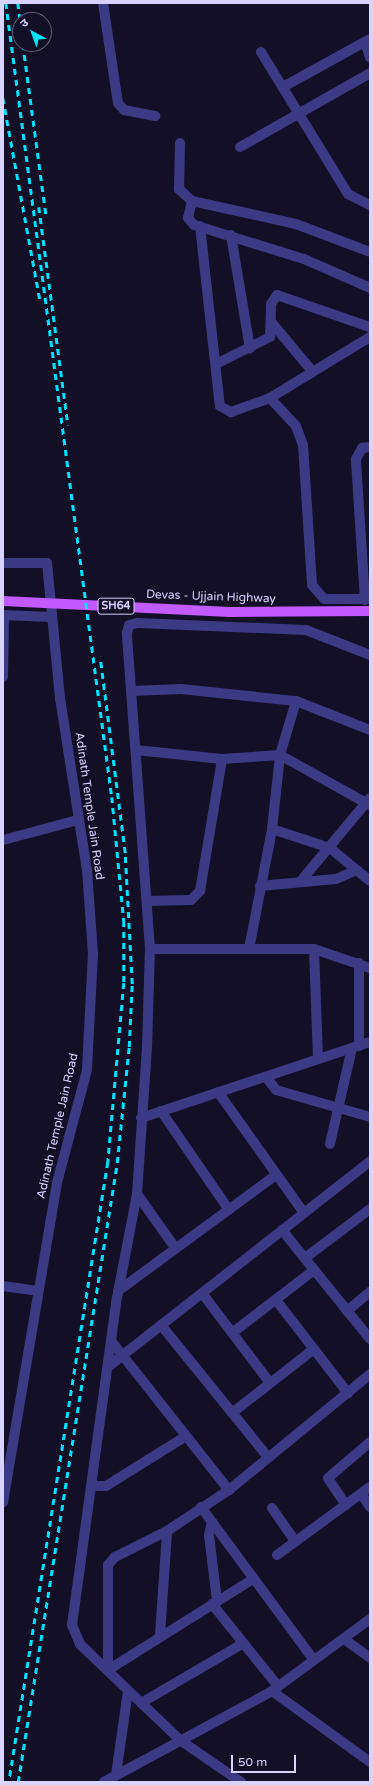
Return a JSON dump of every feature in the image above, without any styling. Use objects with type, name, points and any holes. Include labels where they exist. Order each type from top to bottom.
[{"type":"main road","name":"Devas - Ujjain Highway","points":[[3,601],[230,612],[370,611]]},
{"type":"street","points":[[103,3],[118,103],[124,110],[155,116]]},
{"type":"street","points":[[283,87],[368,41],[370,57]]},
{"type":"street","points":[[261,52],[283,87],[298,115],[348,194],[370,205]]},
{"type":"street","points":[[240,147],[370,73]]},
{"type":"street","points":[[180,143],[179,190],[192,201],[296,224],[370,252]]},
{"type":"street","points":[[192,201],[188,218],[200,226],[304,259],[370,288]]},
{"type":"street","points":[[200,226],[220,406],[226,412],[270,398],[370,337]]},
{"type":"street","points":[[231,235],[250,348]]},
{"type":"street","points":[[216,364],[270,337],[271,304],[278,295],[370,327]]},
{"type":"street","points":[[271,322],[313,372]]},
{"type":"street","points":[[270,398],[296,426],[303,445],[312,585],[324,599],[367,599],[356,459],[362,448],[370,447]]},
{"type":"street","name":"Adinath Temple Jain Road","points":[[3,563],[47,563],[50,617],[78,820],[87,870],[93,954],[92,1028],[87,1070],[57,1183],[7,1461],[3,1502]]},
{"type":"street","points":[[3,678],[4,616],[50,617]]},
{"type":"street","points":[[241,1782],[180,1740],[80,1644],[72,1625],[93,1486],[118,1291],[137,1194],[150,949],[127,633],[133,623],[306,630],[370,655]]},
{"type":"street","points":[[132,691],[181,689],[296,701],[370,730]]},
{"type":"street","points":[[249,949],[272,829],[280,755],[296,701]]},
{"type":"street","points":[[136,750],[222,758],[280,755],[369,802],[300,882]]},
{"type":"street","points":[[147,901],[191,900],[200,891],[222,758]]},
{"type":"street","points":[[3,840],[78,820]]},
{"type":"street","points":[[272,829],[330,848],[370,881]]},
{"type":"street","points":[[260,886],[336,879],[357,870]]},
{"type":"street","points":[[150,949],[314,949],[359,963],[370,968]]},
{"type":"street","points":[[314,949],[318,1059]]},
{"type":"street","points":[[330,1144],[355,1047],[359,963]]},
{"type":"street","points":[[141,1118],[370,1042]]},
{"type":"street","points":[[266,1076],[276,1090],[370,1117]]},
{"type":"street","points":[[218,1092],[304,1213]]},
{"type":"street","points":[[161,1111],[229,1210]]},
{"type":"street","points":[[109,1366],[370,1161]]},
{"type":"street","points":[[118,1291],[276,1175]]},
{"type":"street","points":[[137,1194],[176,1248]]},
{"type":"street","points":[[305,1258],[370,1209]]},
{"type":"street","points":[[282,1230],[370,1339]]},
{"type":"street","points":[[232,1333],[314,1270]]},
{"type":"street","points":[[3,1286],[38,1291]]},
{"type":"street","points":[[347,1311],[370,1292]]},
{"type":"street","points":[[202,1293],[270,1383]]},
{"type":"street","points":[[276,1300],[348,1392]]},
{"type":"street","points":[[161,1325],[268,1457]]},
{"type":"street","points":[[112,1342],[229,1490]]},
{"type":"street","points":[[232,1413],[314,1349]]},
{"type":"street","points":[[108,1670],[108,1565],[114,1557],[167,1531],[201,1507],[229,1490],[370,1374]]},
{"type":"street","points":[[93,1486],[106,1486],[186,1436]]},
{"type":"street","points":[[346,1505],[328,1478],[370,1442]]},
{"type":"street","points":[[277,1555],[370,1488]]},
{"type":"street","points":[[361,1494],[370,1507]]},
{"type":"street","points":[[201,1507],[313,1659]]},
{"type":"street","points":[[272,1508],[296,1541]]},
{"type":"street","points":[[212,1522],[209,1535],[214,1603],[275,1689],[370,1762]]},
{"type":"street","points":[[160,1635],[167,1531]]},
{"type":"street","points":[[108,1670],[160,1635],[253,1579]]},
{"type":"street","points":[[104,1782],[275,1689],[313,1659],[344,1639],[370,1619]]},
{"type":"street","points":[[344,1639],[370,1658]]},
{"type":"street","points":[[141,1703],[242,1644]]},
{"type":"street","points":[[116,1775],[128,1691]]},
{"type":"railway","points":[[6,3],[112,797],[124,921],[124,983],[108,1162],[9,1782]]},
{"type":"railway","points":[[18,3],[19,12]]},
{"type":"railway","points":[[24,52],[46,215]]},
{"type":"railway","points":[[3,98],[40,299]]},
{"type":"railway","points":[[39,207],[68,425]]},
{"type":"railway","points":[[18,1782],[117,1163],[129,1047],[132,984],[125,853],[100,657]]}]
